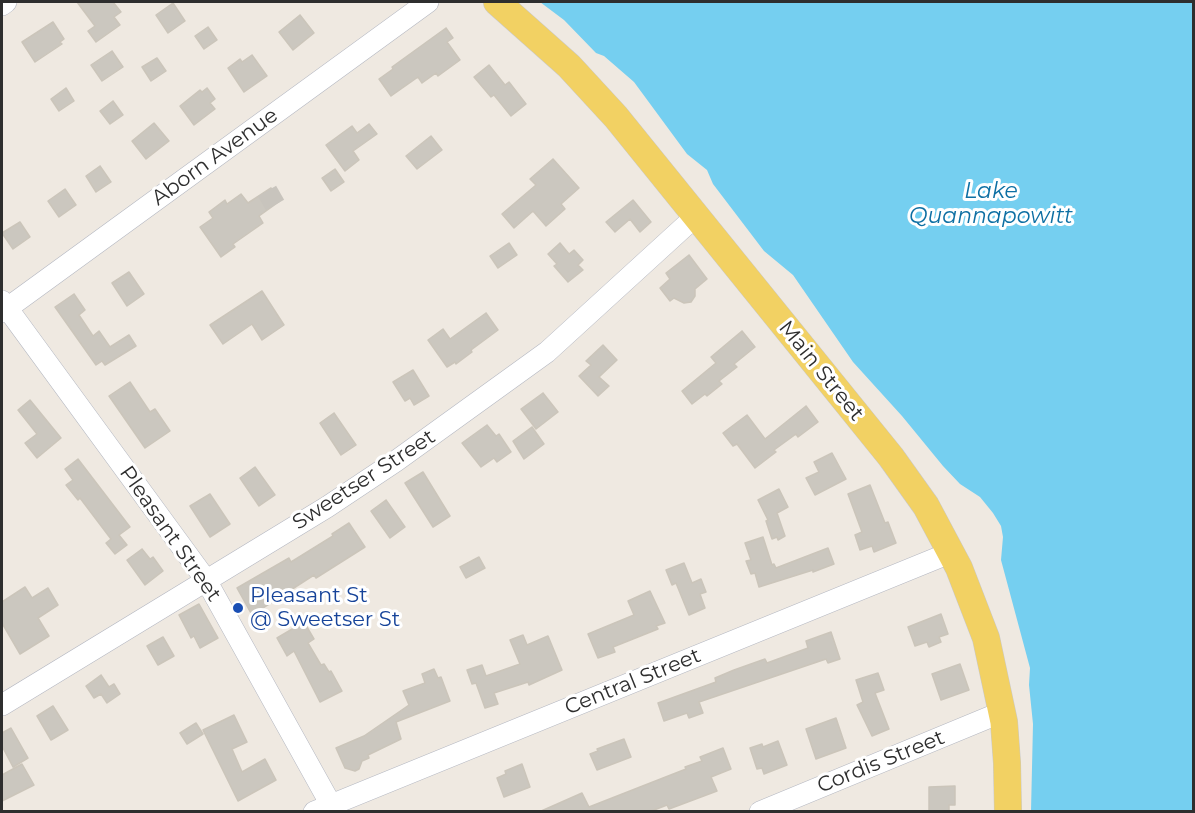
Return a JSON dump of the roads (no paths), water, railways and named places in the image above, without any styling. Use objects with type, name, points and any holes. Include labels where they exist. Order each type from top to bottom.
[{"type":"main road","name":"Main Street","points":[[497,2],[538,36],[584,81],[696,216],[909,481],[926,506],[952,552],[986,638],[1002,712],[1007,763],[1008,812]]},
{"type":"street","points":[[2,4],[6,2]]},
{"type":"street","name":"Aborn Avenue","points":[[3,307],[428,2]]},
{"type":"street","name":"Sweetser Street","points":[[2,705],[362,484],[527,367],[565,336],[696,216]]},
{"type":"street","name":"Pleasant Street","points":[[3,307],[206,580],[327,809]]},
{"type":"street","name":"Central Street","points":[[327,809],[952,552]]},
{"type":"street","name":"Cordis Street","points":[[760,812],[1002,712]]},
{"type":"water","name":"Lake Quannapowitt","points":[[540,2],[1193,2],[1193,811],[1031,811],[1033,724],[1029,685],[1030,668],[1001,560],[1003,537],[1001,526],[980,497],[960,484],[943,466],[853,362],[793,275],[764,251],[713,184],[707,170],[687,154],[634,82],[604,56],[596,53],[564,20]]},
{"type":"tunnel","points":[[267,191],[275,205]]},
{"type":"place","name":"Pleasant St @ Sweetser St","points":[[238,608]]}]
